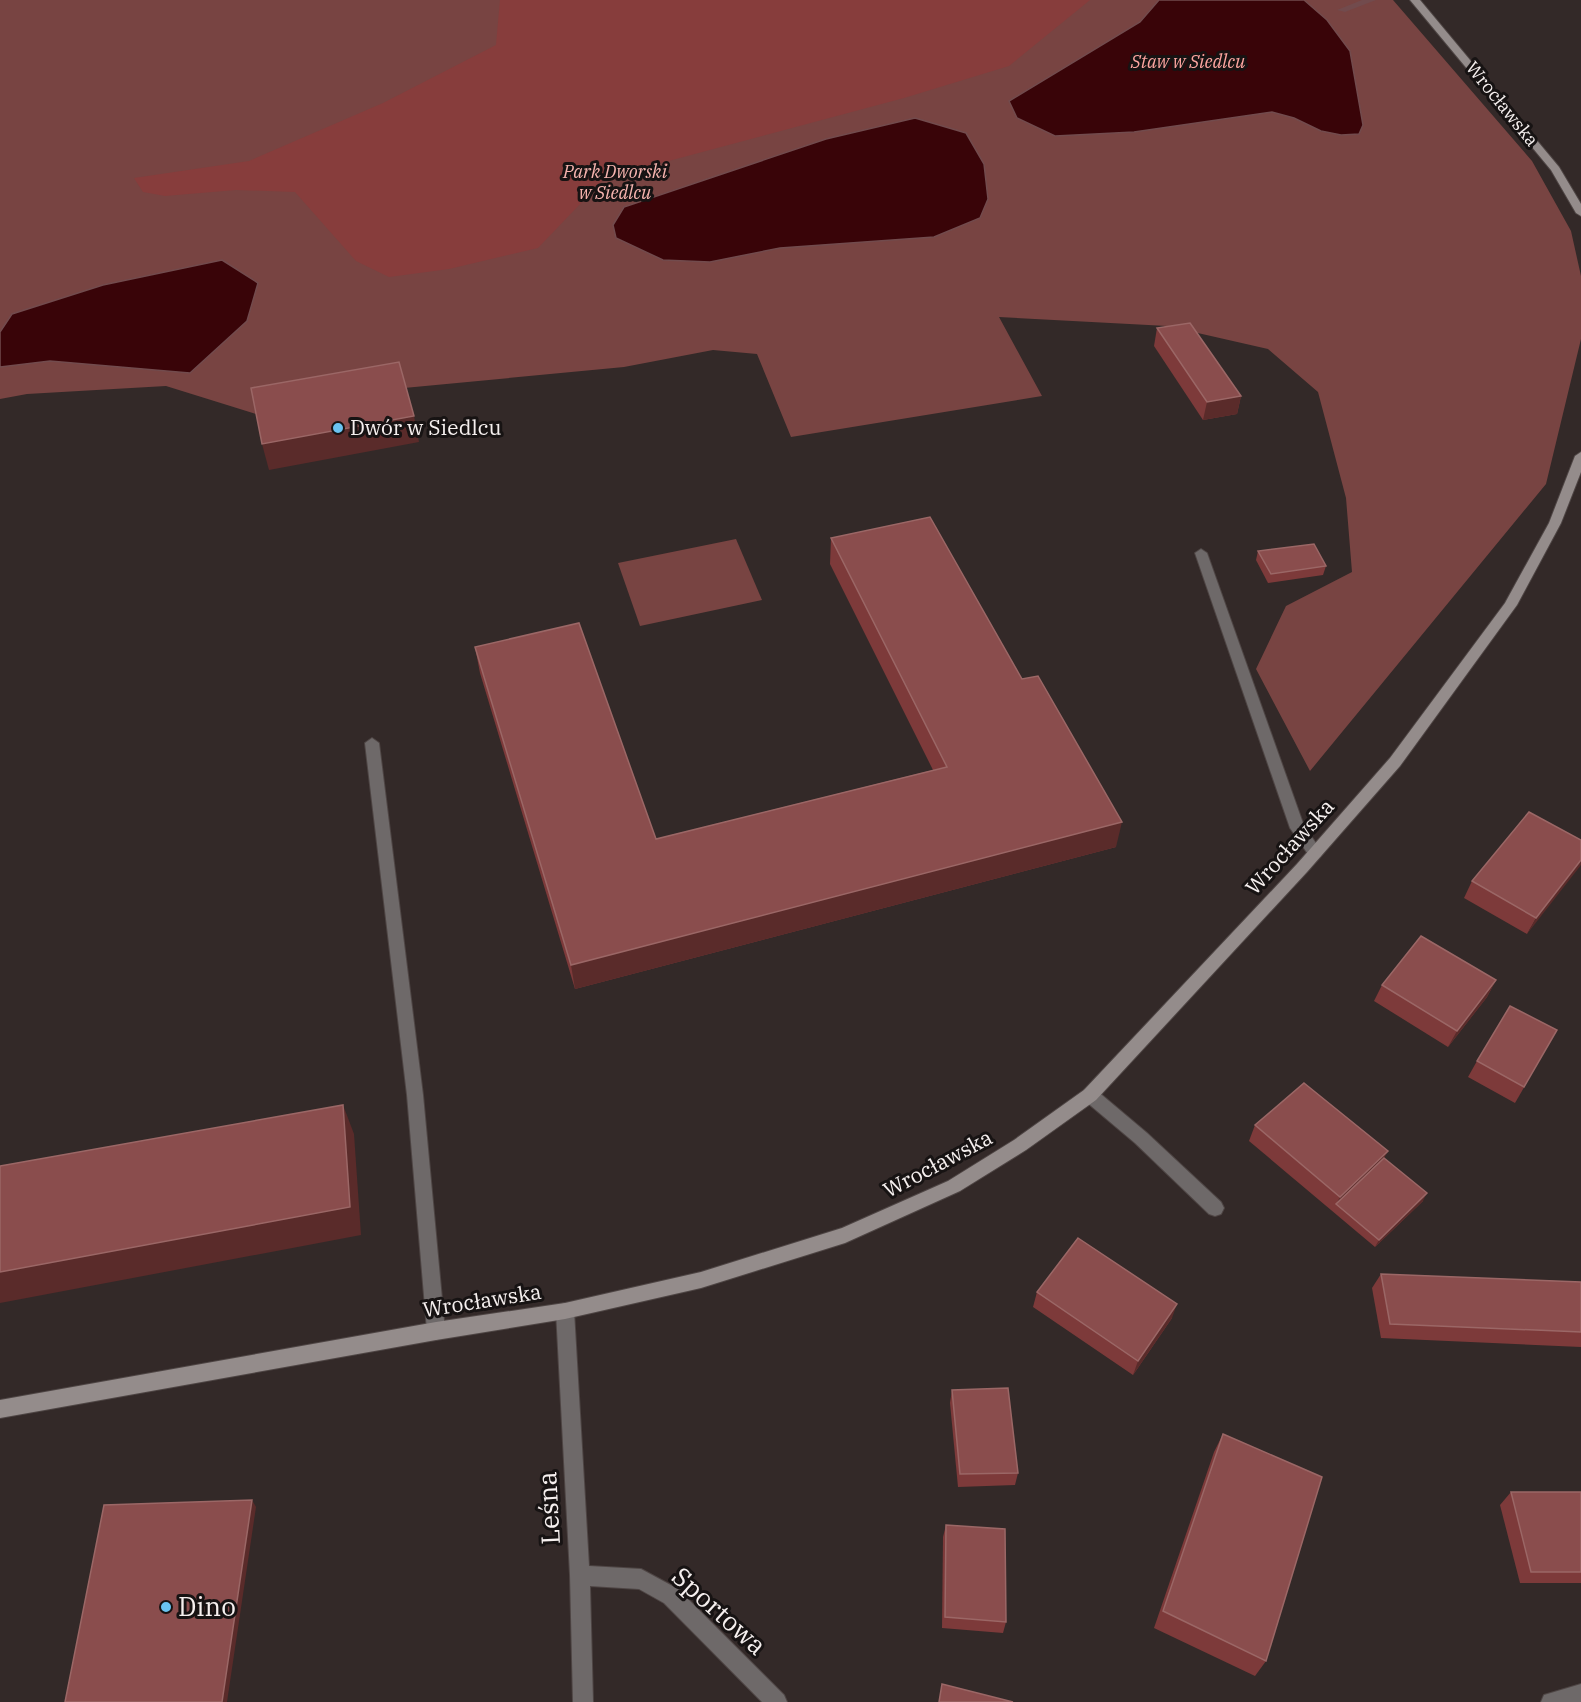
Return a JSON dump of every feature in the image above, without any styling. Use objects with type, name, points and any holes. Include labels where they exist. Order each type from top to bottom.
[{"type":"street","name":"Wrocławska","points":[[1415,0],[1555,169],[1581,213]]},
{"type":"street","name":"Wrocławska","points":[[0,1409],[436,1331],[565,1311],[701,1280],[845,1236],[954,1186],[1020,1145],[1090,1095],[1316,853],[1395,762],[1510,605],[1555,524],[1581,456]]},
{"type":"street","points":[[1201,553],[1297,828],[1316,853]]},
{"type":"street","points":[[372,742],[415,1095],[436,1331]]},
{"type":"street","points":[[1090,1095],[1142,1138],[1215,1208]]},
{"type":"street","name":"Leśna","points":[[565,1311],[580,1575],[583,1702]]},
{"type":"street","name":"Sportowa","points":[[580,1575],[641,1579],[671,1596],[777,1702]]},
{"type":"street","points":[[1551,1702],[1581,1694]]},
{"type":"green space","name":"Park Dworski w Siedlcu","points":[[0,0],[1393,0],[1532,161],[1571,231],[1581,276],[1581,339],[1546,484],[1310,771],[1256,669],[1286,606],[1352,572],[1346,498],[1318,392],[1268,349],[1167,326],[999,317],[1042,396],[791,437],[757,354],[713,350],[624,367],[404,388],[259,415],[166,386],[27,394],[0,399]]},
{"type":"green space","points":[[736,539],[762,600],[640,626],[618,563]]},
{"type":"shaded area","points":[[500,0],[1090,0],[1009,66],[904,98],[605,178],[538,248],[449,269],[389,277],[356,261],[295,192],[236,190],[165,196],[143,192],[134,178],[249,161],[383,103],[496,45]]},
{"type":"water","name":"Staw w Siedlcu","points":[[1159,0],[1304,0],[1327,20],[1350,51],[1363,125],[1359,134],[1341,135],[1321,131],[1294,118],[1272,112],[1134,132],[1055,136],[1017,118],[1009,101],[1140,22]]},
{"type":"water","points":[[915,118],[966,133],[984,164],[988,199],[980,218],[934,237],[780,248],[710,262],[663,260],[616,238],[613,225],[624,207],[826,139]]},
{"type":"water","points":[[222,260],[258,283],[247,321],[190,373],[50,361],[0,367],[0,332],[12,314],[103,285]]},
{"type":"building","points":[[1190,323],[1241,396],[1207,402],[1157,328]]},
{"type":"building","points":[[399,362],[414,416],[262,444],[251,388]]},
{"type":"building","points":[[930,517],[1022,679],[1038,676],[1122,822],[571,965],[475,647],[579,623],[656,839],[947,767],[831,538]]},
{"type":"building","points":[[1314,544],[1326,566],[1271,574],[1258,551]]},
{"type":"building","points":[[1529,812],[1581,840],[1581,860],[1536,918],[1472,881]]},
{"type":"building","points":[[1421,936],[1496,980],[1457,1031],[1382,985]]},
{"type":"building","points":[[1510,1006],[1557,1030],[1524,1087],[1477,1061]]},
{"type":"building","points":[[1304,1083],[1388,1151],[1340,1197],[1255,1125]]},
{"type":"building","points":[[343,1105],[350,1207],[0,1272],[0,1166]]},
{"type":"building","points":[[1384,1158],[1427,1193],[1379,1240],[1336,1204]]},
{"type":"building","points":[[1078,1238],[1177,1304],[1138,1361],[1037,1292]]},
{"type":"building","points":[[1381,1274],[1581,1282],[1581,1332],[1390,1324]]},
{"type":"building","points":[[1008,1388],[1018,1473],[960,1474],[952,1390]]},
{"type":"building","points":[[1223,1434],[1322,1477],[1266,1661],[1163,1611]]},
{"type":"building","points":[[1511,1492],[1581,1492],[1581,1572],[1531,1572]]},
{"type":"building","name":"Dino","points":[[252,1500],[222,1702],[65,1702],[104,1505]]},
{"type":"building","points":[[946,1525],[1005,1529],[1006,1622],[945,1617]]},
{"type":"building","points":[[942,1684],[1013,1702],[939,1702]]},
{"type":"waterway","points":[[1342,10],[1371,0]]},
{"type":"place","name":"Dwór w Siedlcu","points":[[338,428]]},
{"type":"place","name":"Dino","points":[[166,1607]]}]
